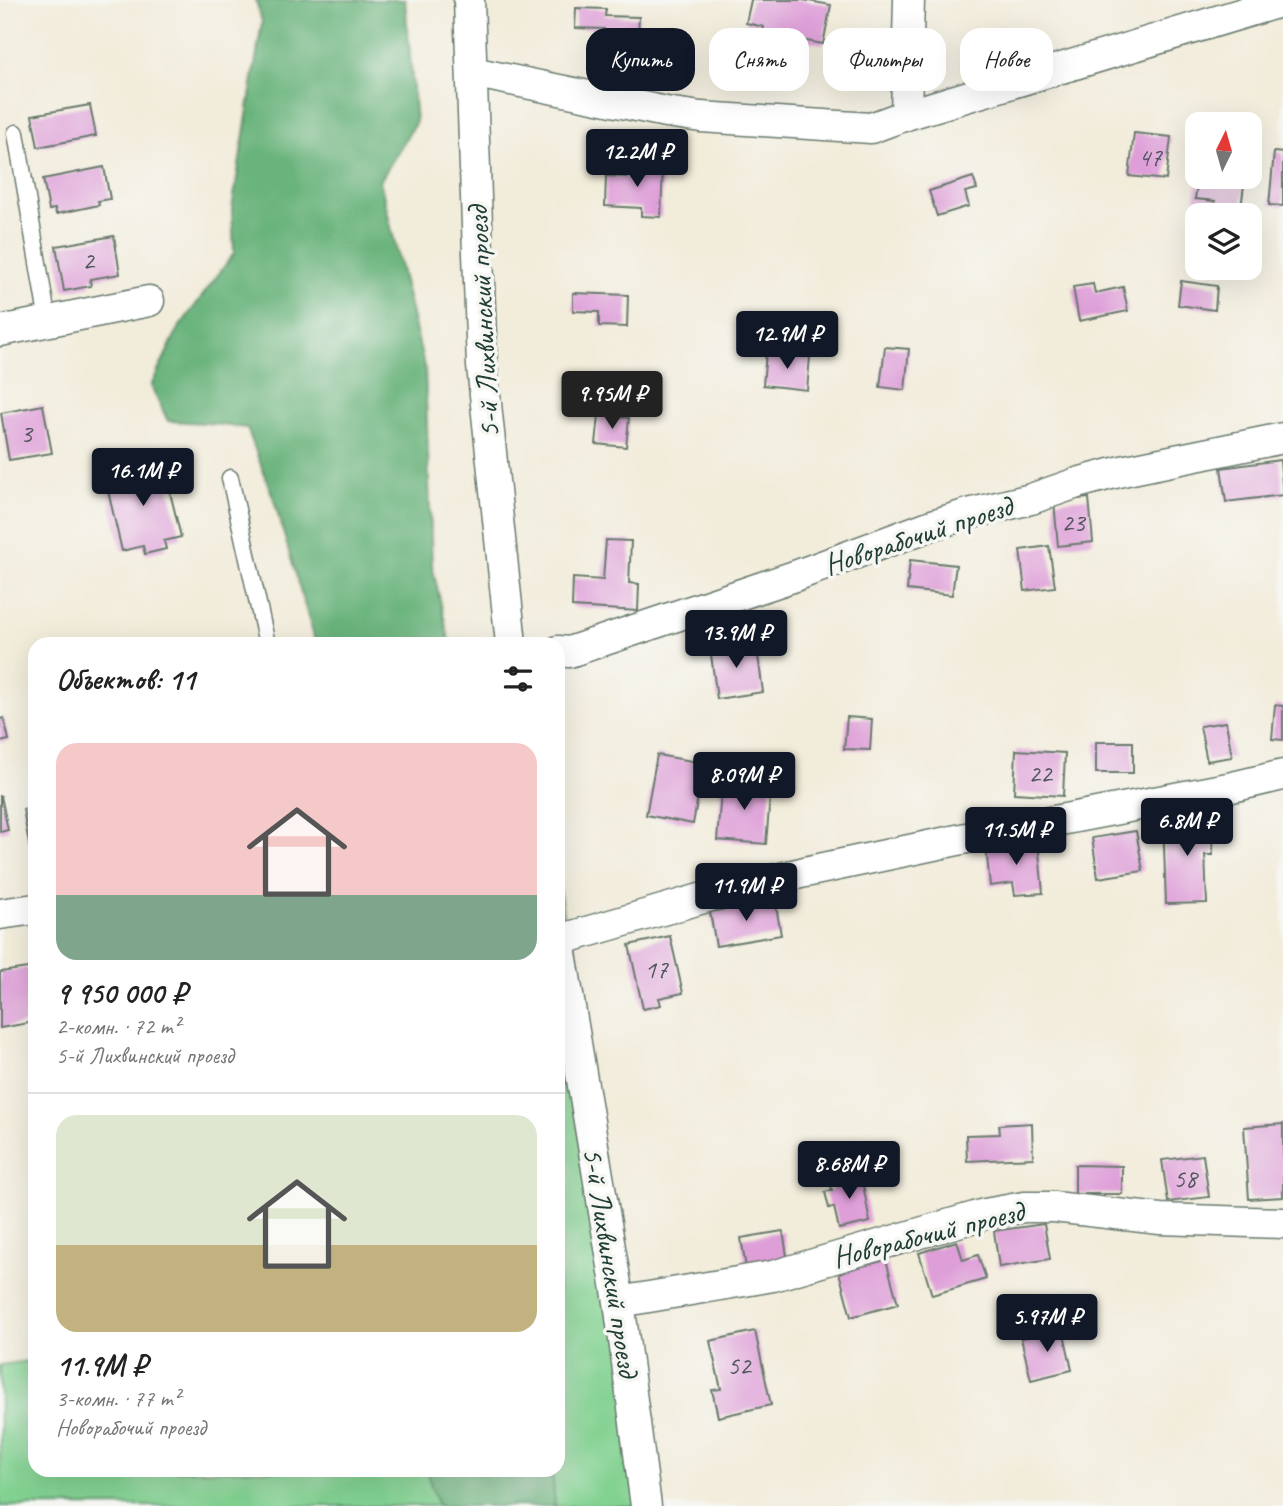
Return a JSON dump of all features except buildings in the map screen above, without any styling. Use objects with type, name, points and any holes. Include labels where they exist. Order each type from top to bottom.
[{"type":"street","name":"5-й Лихвинский проезд","points":[[469,0],[482,366],[510,637]]},
{"type":"street","points":[[905,116],[909,0]]},
{"type":"street","points":[[472,72],[701,117],[871,128],[1283,1]]},
{"type":"street","points":[[0,331],[149,301]]},
{"type":"street","name":"Новорабочий проезд","points":[[565,652],[795,576],[932,525],[1122,471],[1283,438]]},
{"type":"street","points":[[565,936],[805,872],[1283,775]]},
{"type":"street","points":[[0,914],[28,910]]},
{"type":"street","name":"5-й Лихвинский проезд","points":[[565,974],[619,1302],[646,1506]]},
{"type":"street","name":"Новорабочий проезд","points":[[619,1302],[773,1276],[985,1214],[1024,1207],[1054,1207],[1160,1219],[1283,1223]]},
{"type":"lane","points":[[16,133],[48,322]]},
{"type":"lane","points":[[230,478],[265,637]]},
{"type":"green space","points":[[256,0],[405,0],[416,122],[380,181],[425,369],[432,565],[448,637],[314,637],[273,497],[247,428],[168,421],[151,386],[178,329],[234,253],[232,209],[262,22]]},
{"type":"green space","points":[[565,928],[660,1506],[555,1506],[553,1477],[565,1477]]},
{"type":"green space","points":[[28,1361],[28,1477],[428,1477],[438,1506],[0,1506],[0,1365]]},
{"type":"green space","points":[[428,1477],[553,1477],[555,1506],[438,1506]]}]
